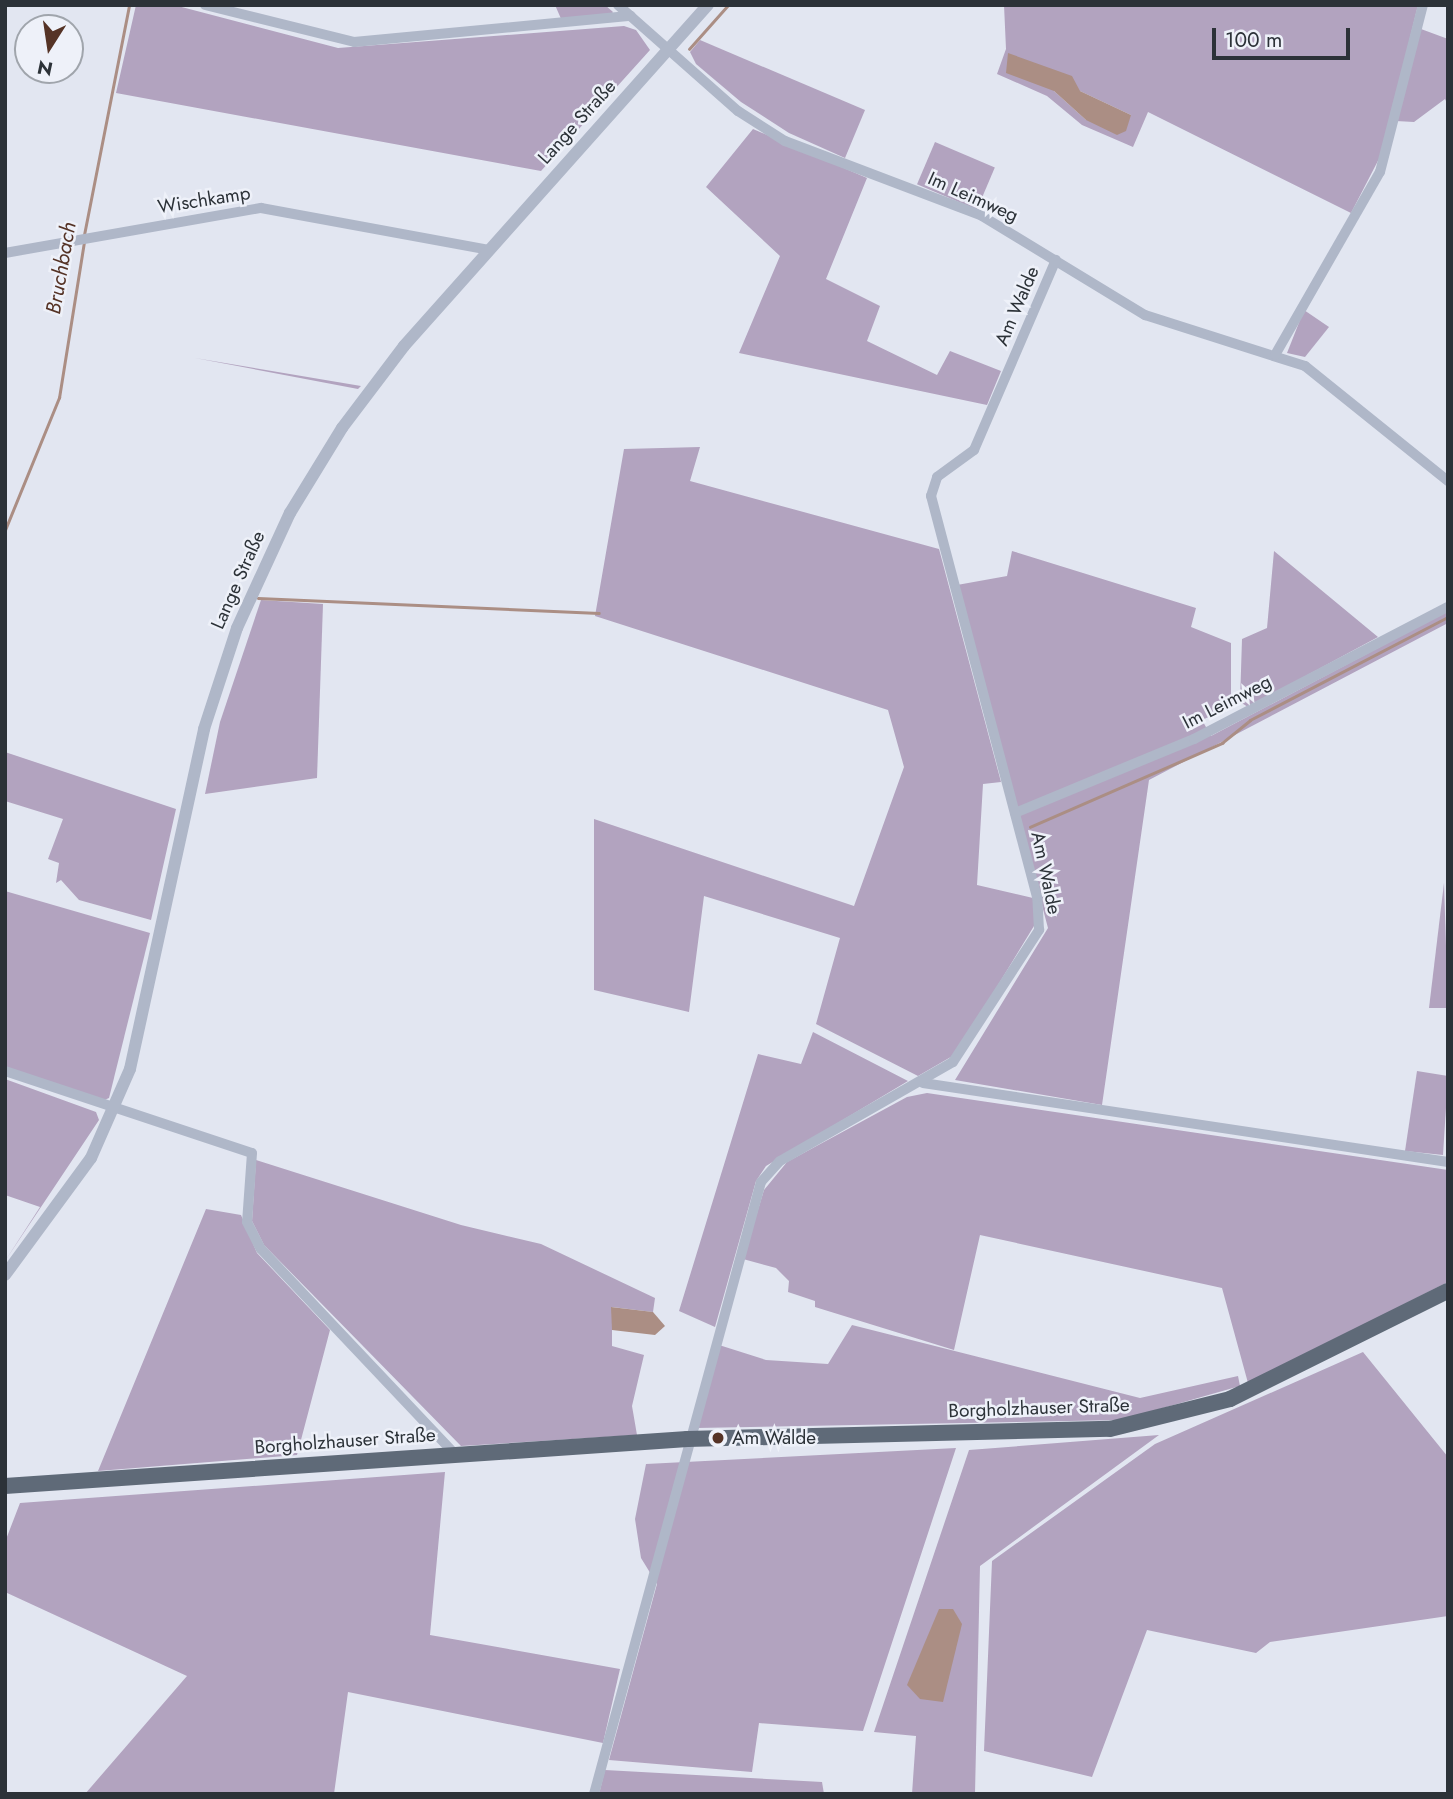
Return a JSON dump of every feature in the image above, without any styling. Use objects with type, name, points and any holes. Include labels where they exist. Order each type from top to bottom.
[{"type":"main road","name":"Borgholzhauser Straße","points":[[5,1486],[687,1438],[1141,1424],[1230,1399],[1448,1291]]},
{"type":"street","points":[[205,5],[354,42],[631,16]]},
{"type":"street","name":"Im Leimweg","points":[[618,5],[738,111],[785,141],[982,216],[1145,315],[1275,355],[1328,381],[1448,481]]},
{"type":"street","name":"Lange Straße","points":[[5,1275],[91,1158],[115,1109],[143,1018],[204,729],[270,552],[365,397],[490,250],[708,5]]},
{"type":"street","points":[[1275,355],[1380,172],[1423,5]]},
{"type":"street","name":"Wischkamp","points":[[5,253],[261,208],[490,250]]},
{"type":"street","name":"Am Walde","points":[[687,1438],[761,1182],[780,1161],[923,1083],[953,1062],[1039,930],[1015,813],[931,496],[937,477],[974,450],[1056,260]]},
{"type":"street","name":"Im Leimweg","points":[[1015,813],[1194,739],[1448,607]]},
{"type":"street","points":[[5,1071],[251,1153],[247,1222],[261,1249],[456,1455]]},
{"type":"street","points":[[923,1083],[1447,1159]]},
{"type":"street","points":[[594,1794],[687,1438]]},
{"type":"shaded area","points":[[136,5],[174,5],[338,48],[624,26],[636,30],[650,50],[541,171],[116,93]]},
{"type":"shaded area","points":[[555,5],[605,5],[613,12],[608,18],[562,21]]},
{"type":"shaded area","points":[[1004,5],[1418,5],[1382,153],[1351,213],[1148,112],[1133,147],[1082,125],[1047,96],[997,74],[1006,49]],"holes":[[[1054,91],[1080,91],[1131,115],[1086,120]]]},
{"type":"shaded area","points":[[1421,29],[1448,39],[1448,105],[1445,99],[1414,122],[1396,121]]},
{"type":"shaded area","points":[[700,40],[865,110],[845,158],[789,133],[741,102],[696,64],[690,52]]},
{"type":"shaded area","points":[[1008,53],[1072,76],[1080,91],[1131,115],[1126,131],[1117,135],[1086,120],[1054,91],[1006,73]]},
{"type":"shaded area","points":[[753,129],[867,178],[826,279],[880,306],[867,341],[937,375],[950,351],[1001,371],[987,405],[739,353],[780,256],[706,187]]},
{"type":"shaded area","points":[[935,142],[995,167],[977,210],[917,184]]},
{"type":"shaded area","points":[[1304,310],[1329,327],[1305,357],[1287,353]]},
{"type":"shaded area","points":[[195,358],[361,386],[358,389]]},
{"type":"shaded area","points":[[700,447],[690,481],[939,549],[1001,782],[983,784],[977,885],[1033,898],[1037,921],[956,1054],[918,1076],[816,1024],[840,938],[704,896],[689,1012],[594,990],[594,819],[854,906],[904,767],[888,710],[595,616],[624,449]]},
{"type":"shaded area","points":[[1012,551],[1196,608],[1191,627],[1231,643],[1231,707],[1202,720],[1211,736],[1448,611],[1448,623],[1149,780],[1102,1105],[955,1080],[1048,928],[957,585],[1007,576]]},
{"type":"shaded area","points":[[1274,551],[1378,637],[1248,707],[1240,702],[1242,639],[1267,628]]},
{"type":"shaded area","points":[[261,600],[323,604],[317,778],[205,794],[220,722]]},
{"type":"shaded area","points":[[5,752],[176,809],[151,920],[79,900],[61,880],[56,883],[59,863],[48,859],[63,819],[5,801]]},
{"type":"shaded area","points":[[1444,883],[1448,1008],[1429,1008]]},
{"type":"shaded area","points":[[5,891],[150,933],[109,1098],[102,1101],[5,1067]]},
{"type":"shaded area","points":[[813,1032],[908,1081],[766,1166],[756,1181],[715,1327],[679,1311],[758,1054],[801,1064]]},
{"type":"shaded area","points":[[1417,1071],[1448,1076],[1443,1155],[1405,1151]]},
{"type":"shaded area","points":[[5,1079],[96,1112],[99,1120],[5,1261],[40,1207],[5,1195]]},
{"type":"shaded area","points":[[927,1093],[1448,1170],[1448,1282],[1248,1383],[1222,1288],[980,1235],[954,1350],[815,1307],[815,1301],[788,1292],[789,1281],[776,1268],[743,1259],[764,1190],[787,1162],[907,1097]]},
{"type":"shaded area","points":[[256,1160],[461,1225],[541,1244],[655,1298],[653,1312],[612,1307],[612,1346],[644,1355],[632,1406],[637,1435],[461,1446],[264,1245],[252,1221]]},
{"type":"shaded area","points":[[206,1209],[241,1215],[257,1253],[330,1330],[297,1455],[98,1471]]},
{"type":"shaded area","points":[[611,1307],[653,1312],[665,1326],[655,1335],[612,1330]]},
{"type":"shaded area","points":[[852,1325],[1140,1398],[1238,1376],[1240,1386],[1121,1420],[696,1428],[719,1345],[766,1360],[828,1364]]},
{"type":"shaded area","points":[[1363,1352],[1448,1457],[1448,1616],[1270,1642],[1256,1653],[1147,1630],[1092,1777],[984,1751],[992,1561],[1155,1444]]},
{"type":"shaded area","points":[[1159,1435],[980,1566],[975,1794],[912,1794],[916,1736],[874,1732],[969,1450]]},
{"type":"shaded area","points":[[956,1448],[863,1731],[759,1723],[752,1772],[609,1760],[657,1584],[641,1558],[635,1519],[646,1464]]},
{"type":"shaded area","points":[[445,1472],[430,1635],[620,1669],[603,1743],[348,1692],[334,1794],[85,1794],[187,1676],[5,1592],[5,1542],[20,1503]]},
{"type":"shaded area","points":[[939,1609],[953,1609],[962,1624],[943,1702],[920,1699],[907,1685]]},
{"type":"shaded area","points":[[605,1770],[822,1782],[824,1794],[599,1794]]},
{"type":"waterway","name":"Bruchbach","points":[[84,235],[129,5]]},
{"type":"waterway","points":[[689,49],[728,5]]},
{"type":"waterway","name":"Bruchbach","points":[[5,530],[59,398],[84,242]]},
{"type":"waterway","points":[[258,598],[599,613]]},
{"type":"waterway","points":[[1030,827],[1222,743],[1250,720],[1448,617]]},
{"type":"place","name":"Am Walde","points":[[718,1438]]}]
